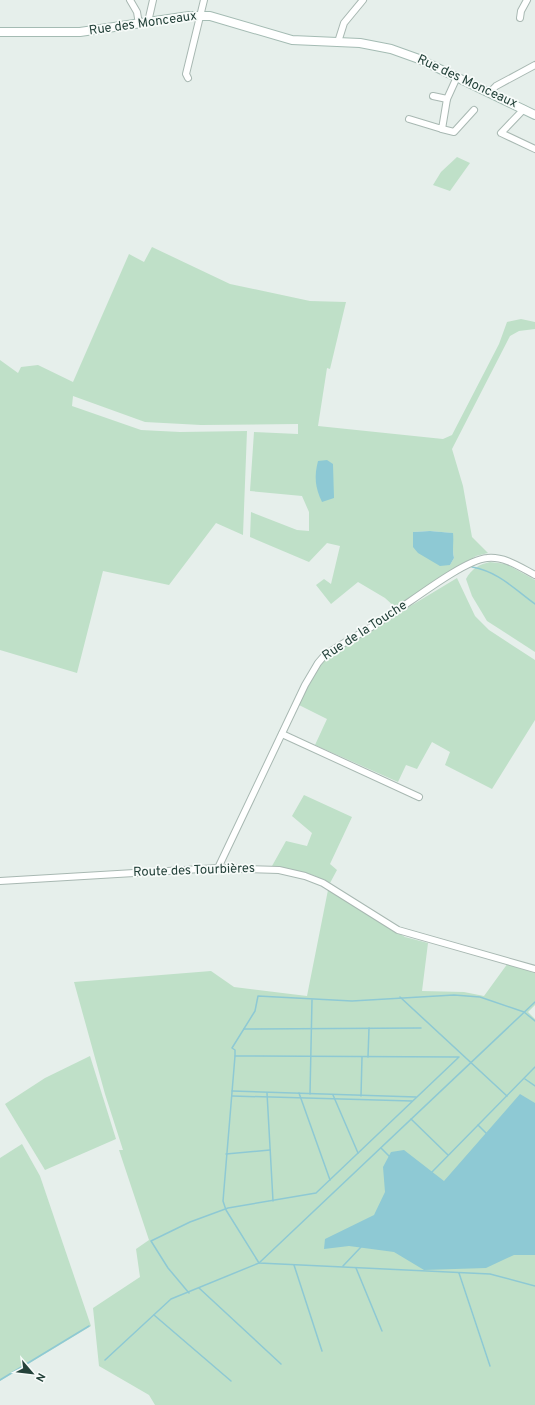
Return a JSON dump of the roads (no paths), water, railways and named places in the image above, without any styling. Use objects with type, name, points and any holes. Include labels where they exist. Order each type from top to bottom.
[{"type":"main road","name":"Rue des Monceaux","points":[[0,32],[80,32],[200,16],[216,18],[292,40],[371,44],[391,49],[489,92],[534,114]]},
{"type":"street","points":[[130,0],[137,12],[139,24]]},
{"type":"street","points":[[148,22],[153,0]]},
{"type":"street","points":[[188,78],[186,74],[204,0]]},
{"type":"street","points":[[338,42],[344,23],[363,0]]},
{"type":"street","points":[[520,18],[521,11],[527,0]]},
{"type":"street","points":[[489,92],[496,86],[535,65]]},
{"type":"street","points":[[442,129],[447,99],[457,78]]},
{"type":"street","points":[[433,96],[447,99]]},
{"type":"street","points":[[524,109],[501,133],[535,149]]},
{"type":"street","points":[[409,119],[454,132],[474,110]]},
{"type":"street","name":"Rue de la Touche","points":[[218,868],[312,672],[324,656],[381,622],[459,570],[478,560],[492,558],[508,562],[535,575]]},
{"type":"street","points":[[282,734],[419,797]]},
{"type":"street","name":"Route des Tourbières","points":[[0,881],[218,868],[280,870],[305,876],[323,883],[398,930],[535,969]]},
{"type":"water","points":[[327,460],[333,464],[334,498],[322,502],[316,482],[316,472],[318,461]]},
{"type":"water","points":[[430,531],[453,533],[454,558],[450,565],[440,566],[418,553],[413,547],[413,532]]},
{"type":"water","points":[[520,1094],[535,1103],[535,1255],[514,1255],[486,1268],[424,1270],[394,1252],[349,1246],[324,1249],[325,1239],[374,1215],[385,1192],[383,1167],[391,1152],[404,1150],[444,1181]]},
{"type":"waterway","points":[[472,567],[482,569],[498,577],[535,604]]},
{"type":"waterway","points":[[535,1021],[524,1012],[480,997],[454,995],[352,1001],[258,996],[255,1011],[232,1048],[235,1050],[235,1056],[223,1201],[226,1210],[259,1263],[490,1274],[535,1286]]},
{"type":"waterway","points":[[400,997],[507,1096]]},
{"type":"waterway","points":[[310,1094],[312,1000]]},
{"type":"waterway","points":[[105,1360],[171,1299],[259,1263],[535,1002]]},
{"type":"waterway","points":[[368,1057],[369,1028]]},
{"type":"waterway","points":[[244,1029],[421,1028]]},
{"type":"waterway","points":[[189,1293],[168,1268],[151,1241],[190,1222],[228,1208],[316,1193],[459,1057],[235,1056]]},
{"type":"waterway","points":[[361,1096],[362,1057]]},
{"type":"waterway","points":[[431,1173],[535,1067]]},
{"type":"waterway","points":[[525,1079],[535,1086]]},
{"type":"waterway","points":[[232,1091],[416,1097]]},
{"type":"waterway","points":[[267,1093],[273,1201]]},
{"type":"waterway","points":[[299,1093],[330,1180]]},
{"type":"waterway","points":[[333,1095],[358,1153]]},
{"type":"waterway","points":[[232,1096],[412,1101]]},
{"type":"waterway","points":[[411,1119],[448,1155]]},
{"type":"waterway","points":[[478,1125],[487,1134]]},
{"type":"waterway","points":[[381,1148],[390,1157]]},
{"type":"waterway","points":[[226,1154],[270,1150]]},
{"type":"waterway","points":[[343,1266],[361,1247]]},
{"type":"waterway","points":[[294,1265],[322,1351]]},
{"type":"waterway","points":[[356,1268],[382,1331]]},
{"type":"waterway","points":[[459,1273],[490,1366]]},
{"type":"waterway","points":[[199,1288],[281,1364]]},
{"type":"waterway","points":[[154,1315],[231,1381]]},
{"type":"waterway","points":[[0,1380],[89,1326]]}]
